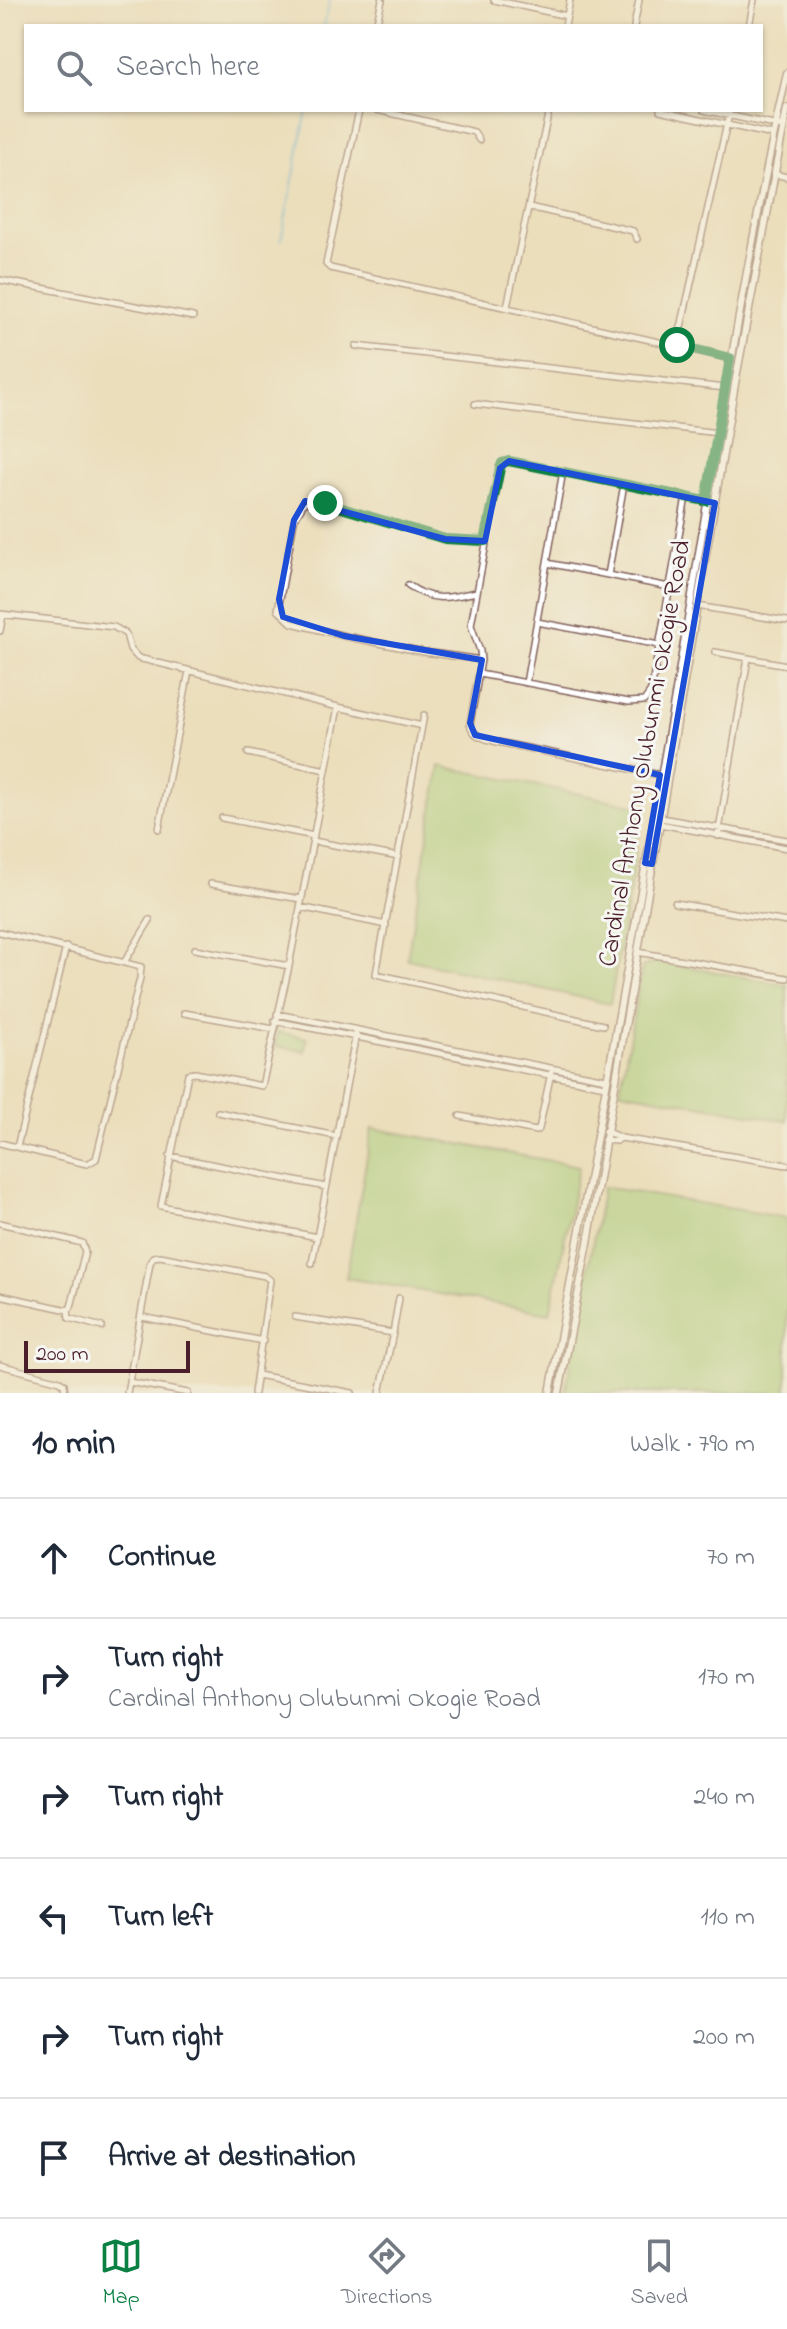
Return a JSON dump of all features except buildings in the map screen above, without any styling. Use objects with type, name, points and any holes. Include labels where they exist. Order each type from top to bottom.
[{"type":"street","points":[[376,24],[382,0]]},
{"type":"street","points":[[494,0],[567,16]]},
{"type":"street","points":[[565,24],[570,0]]},
{"type":"street","points":[[634,24],[639,0]]},
{"type":"street","points":[[749,24],[754,0]]},
{"type":"street","name":"Cardinal Anthony Olubunmi Okogie Road","points":[[550,1393],[605,1083],[660,821],[774,174],[787,73]]},
{"type":"street","name":"Cardinal Anthony Olubunmi Okogie Road","points":[[559,1393],[636,952],[660,775],[730,358],[773,135],[787,109]]},
{"type":"street","points":[[359,112],[326,264],[330,268],[730,358]]},
{"type":"street","points":[[386,112],[474,132],[479,140]]},
{"type":"street","points":[[507,307],[549,112]]},
{"type":"street","points":[[670,112],[773,135]]},
{"type":"street","points":[[677,345],[729,113],[779,126]]},
{"type":"street","points":[[774,174],[787,177]]},
{"type":"street","points":[[529,207],[633,231],[637,239]]},
{"type":"street","points":[[0,280],[193,317]]},
{"type":"street","points":[[356,346],[725,388]]},
{"type":"street","points":[[475,404],[718,433]]},
{"type":"street","points":[[660,775],[497,742],[471,731],[481,660],[471,625],[485,541],[502,463],[509,461],[715,503]]},
{"type":"street","points":[[526,683],[563,471]]},
{"type":"street","points":[[608,575],[624,484]]},
{"type":"street","points":[[479,674],[629,702],[644,701],[651,691],[686,497]]},
{"type":"street","points":[[481,660],[344,636],[292,623],[278,610],[294,520],[305,501],[325,503],[445,539],[485,541]]},
{"type":"street","points":[[547,563],[669,587]]},
{"type":"street","points":[[408,585],[423,595],[444,600],[476,592]]},
{"type":"street","points":[[697,606],[787,621]]},
{"type":"street","points":[[0,631],[1,615],[114,627],[126,634],[130,649],[138,658],[422,726]]},
{"type":"street","points":[[537,622],[659,645]]},
{"type":"street","points":[[715,652],[787,665]]},
{"type":"street","points":[[719,833],[748,658]]},
{"type":"street","points":[[159,829],[189,671]]},
{"type":"street","points":[[317,1237],[161,1206],[188,1074],[262,1086],[289,966],[338,707]]},
{"type":"street","points":[[424,715],[376,974],[603,1025]]},
{"type":"street","points":[[248,753],[326,770]]},
{"type":"street","points":[[222,818],[399,857]]},
{"type":"street","points":[[660,821],[787,848]]},
{"type":"street","points":[[719,833],[787,840]]},
{"type":"street","points":[[211,884],[301,899]]},
{"type":"street","points":[[675,903],[787,922]]},
{"type":"street","points":[[300,907],[386,925]]},
{"type":"street","points":[[125,961],[150,920]]},
{"type":"street","points":[[0,932],[141,967],[96,1159],[87,1164],[0,1143]]},
{"type":"street","points":[[17,1147],[66,947]]},
{"type":"street","points":[[195,949],[289,966]]},
{"type":"street","points":[[636,952],[787,978]]},
{"type":"street","points":[[184,1013],[274,1029]]},
{"type":"street","points":[[276,1017],[605,1083]]},
{"type":"street","points":[[312,1263],[357,1033]]},
{"type":"street","points":[[460,1116],[536,1131],[539,1129],[551,1071]]},
{"type":"street","points":[[218,1112],[336,1136]]},
{"type":"street","points":[[605,1131],[621,1138],[787,1165]]},
{"type":"street","points":[[604,1140],[621,1138]]},
{"type":"street","points":[[170,1156],[326,1187]]},
{"type":"street","points":[[0,1223],[82,1243],[85,1247],[68,1310],[70,1320],[102,1327]]},
{"type":"street","points":[[127,1393],[153,1257],[265,1276],[271,1285],[254,1393]]},
{"type":"street","points":[[0,1295],[68,1310]]},
{"type":"street","points":[[380,1393],[399,1298]]},
{"type":"street","points":[[142,1317],[263,1341]]},
{"type":"street","points":[[295,1317],[393,1333]]},
{"type":"street","points":[[0,1365],[60,1381],[64,1384],[65,1393]]},
{"type":"street","points":[[257,1375],[352,1393]]},
{"type":"street","points":[[129,1382],[188,1393]]},
{"type":"highlighted area","points":[[509,461],[715,503],[652,864],[645,863],[660,775],[475,735],[470,723],[482,660],[344,636],[283,617],[279,599],[294,520],[305,501],[445,539],[485,541],[500,468]]},
{"type":"green space","points":[[440,766],[644,807],[610,1004],[407,959]]},
{"type":"green space","points":[[657,961],[787,985],[787,1121],[620,1091],[642,967]]},
{"type":"green space","points":[[277,1032],[307,1038],[305,1051],[275,1046]]},
{"type":"green space","points":[[372,1128],[579,1166],[550,1313],[346,1278]]},
{"type":"green space","points":[[603,1187],[787,1218],[787,1393],[565,1393]]},
{"type":"waterway","points":[[324,24],[330,0]]},
{"type":"waterway","points":[[281,240],[307,112]]},
{"type":"route","points":[[325,503],[445,539],[485,541],[500,468],[502,463],[509,461],[706,501],[730,358],[677,345]]}]
